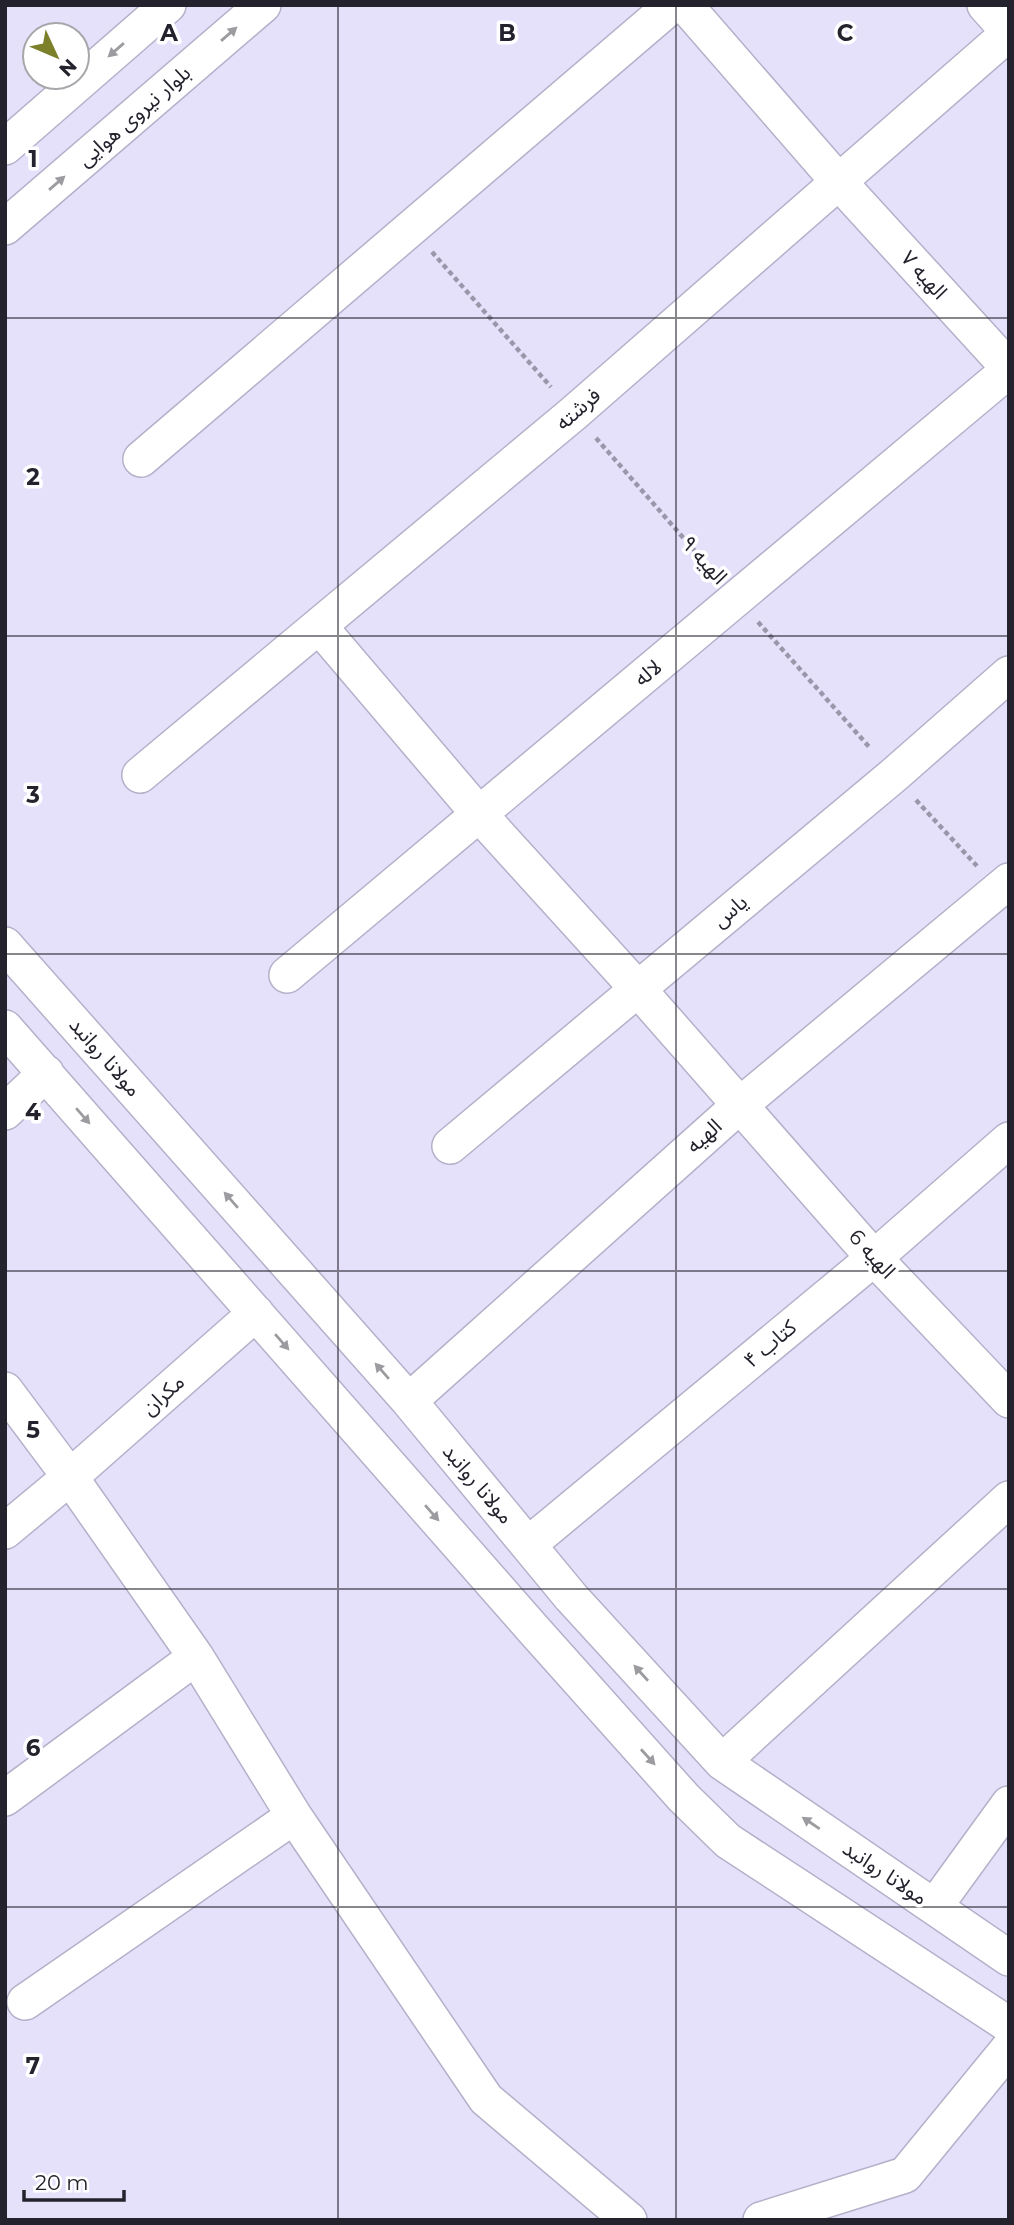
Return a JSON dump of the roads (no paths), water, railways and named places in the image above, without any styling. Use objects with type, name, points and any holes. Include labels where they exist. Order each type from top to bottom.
[{"type":"street","points":[[5,147],[168,5]]},
{"type":"street","name":"بلوار نیروی هوایی","points":[[5,227],[263,5]]},
{"type":"street","points":[[141,459],[672,5]]},
{"type":"street","name":"الهیه ۷","points":[[685,5],[838,181],[1009,369]]},
{"type":"street","points":[[985,5],[1009,33]]},
{"type":"street","name":"فرشته","points":[[140,775],[574,413],[1009,33]]},
{"type":"street","name":"لاله","points":[[287,975],[1009,369]]},
{"type":"street","points":[[319,626],[479,814],[740,1105]]},
{"type":"street","name":"یاس","points":[[450,1146],[894,775],[1009,674]]},
{"type":"street","name":"الهیه","points":[[408,1401],[740,1105],[1004,885]]},
{"type":"street","name":"مولانا روانبد","points":[[5,945],[408,1401],[571,1597],[722,1762],[1009,1958]]},
{"type":"street","points":[[5,1028],[684,1798],[728,1840],[1009,2025]]},
{"type":"street","points":[[5,1112],[46,1073]]},
{"type":"street","name":"الهیه 6","points":[[740,1105],[874,1258],[1009,1399]]},
{"type":"street","name":"کتاب ۴","points":[[529,1544],[874,1258],[1009,1140]]},
{"type":"street","name":"مکران","points":[[5,1531],[256,1312]]},
{"type":"street","points":[[5,1390],[70,1477],[196,1657],[294,1816],[486,2099],[629,2220]]},
{"type":"street","points":[[722,1762],[1009,1499]]},
{"type":"street","points":[[533,1629],[571,1597]]},
{"type":"street","points":[[5,1798],[196,1657]]},
{"type":"street","points":[[935,1906],[1009,1804]]},
{"type":"street","points":[[25,2002],[294,1816]]},
{"type":"street","points":[[761,2220],[905,2175],[1009,2048]]}]
